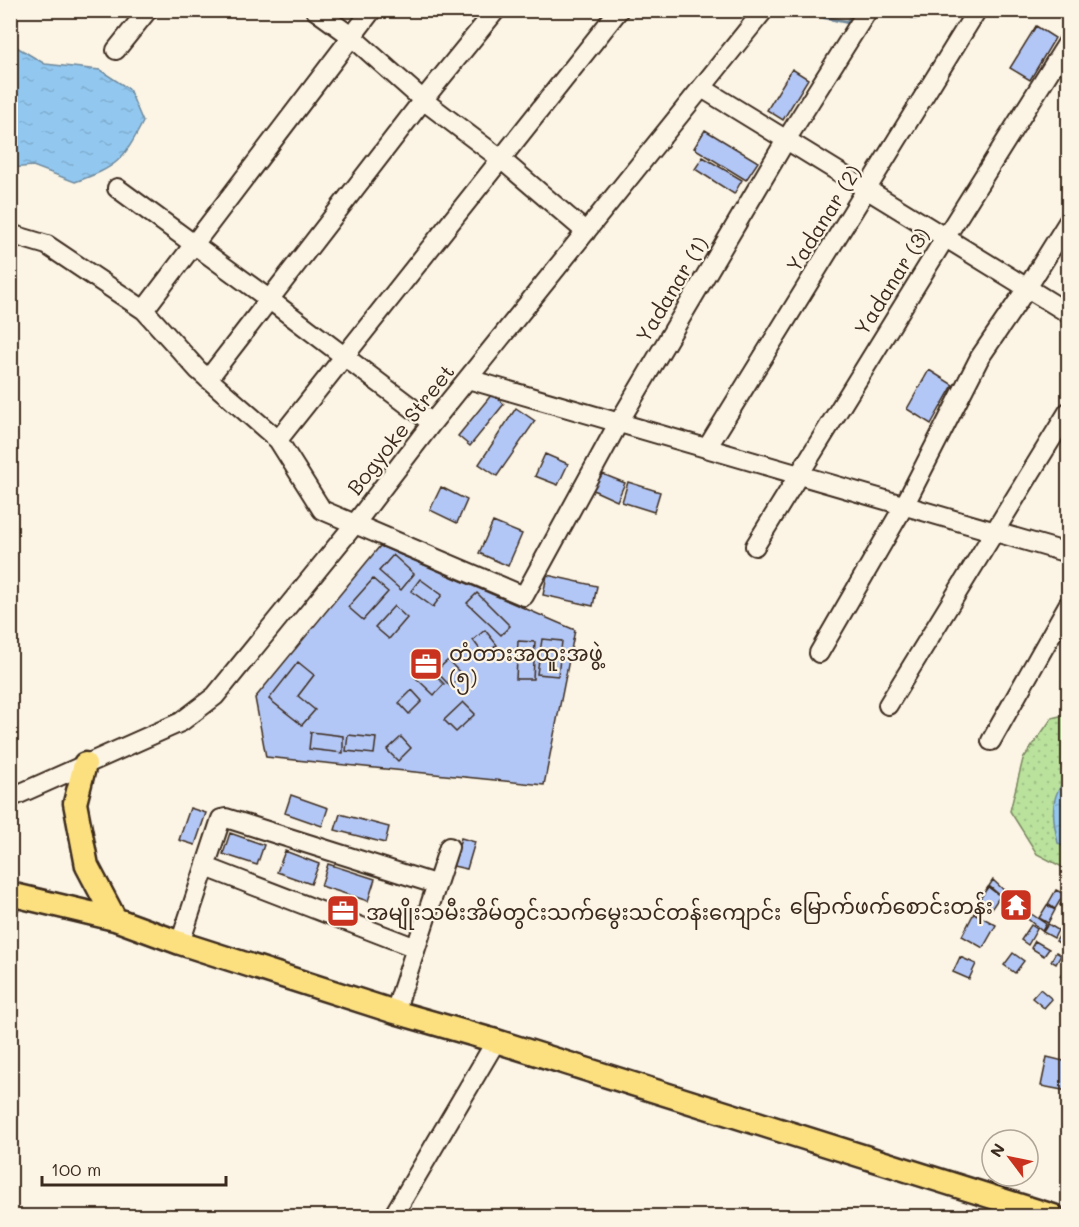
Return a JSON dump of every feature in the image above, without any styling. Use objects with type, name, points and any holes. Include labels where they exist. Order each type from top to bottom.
[{"type":"main road","points":[[85,764],[75,803],[87,866],[115,920]]},
{"type":"main road","points":[[10,894],[115,920],[395,1012],[496,1041],[1053,1216]]},
{"type":"street","points":[[315,10],[351,36],[423,100],[502,160],[586,232]]},
{"type":"street","points":[[144,310],[372,10]]},
{"type":"street","points":[[208,379],[423,100],[496,10]]},
{"type":"street","points":[[278,440],[619,10]]},
{"type":"street","name":"Bogyoke Street","points":[[10,798],[181,722],[215,696],[764,10]]},
{"type":"street","name":"Yadanar (1)","points":[[354,525],[524,596],[618,422],[786,140],[868,10]]},
{"type":"street","name":"Yadanar (2)","points":[[707,448],[977,10]]},
{"type":"street","points":[[116,50],[142,12]]},
{"type":"street","name":"Yadanar (3)","points":[[755,546],[1068,42]]},
{"type":"street","points":[[702,88],[1068,314]]},
{"type":"street","points":[[117,188],[432,423]]},
{"type":"street","points":[[819,653],[904,506],[980,357],[1068,222]]},
{"type":"street","points":[[10,234],[47,245],[144,310],[198,370],[278,440],[322,510],[354,525]]},
{"type":"street","points":[[468,379],[1068,553]]},
{"type":"street","points":[[888,705],[1068,412]]},
{"type":"street","points":[[991,741],[1068,605]]},
{"type":"street","points":[[180,943],[221,819],[226,818],[435,884]]},
{"type":"street","points":[[395,1012],[449,847]]},
{"type":"street","points":[[206,867],[416,948]]},
{"type":"street","points":[[393,1216],[496,1041]]},
{"type":"green space","points":[[1068,714],[1068,870],[1037,854],[1010,811],[1023,759],[1052,718]]},
{"type":"water","points":[[10,43],[45,64],[100,70],[129,89],[143,122],[130,146],[110,167],[75,182],[33,166],[11,168]]},
{"type":"water","points":[[1068,779],[1068,850],[1058,843],[1054,808],[1057,792]]},
{"type":"building","points":[[1036,26],[1055,38],[1030,80],[1010,68]]},
{"type":"building","points":[[792,69],[808,79],[783,120],[767,110]]},
{"type":"building","points":[[705,130],[758,162],[746,180],[694,148]]},
{"type":"building","points":[[703,157],[742,180],[734,194],[695,169]]},
{"type":"building","points":[[929,370],[953,385],[931,424],[907,409]]},
{"type":"building","points":[[492,394],[504,404],[470,446],[458,436]]},
{"type":"building","points":[[516,408],[535,421],[497,476],[479,464]]},
{"type":"building","points":[[545,454],[568,464],[558,485],[535,476]]},
{"type":"building","points":[[600,473],[625,483],[617,501],[593,490]]},
{"type":"building","points":[[628,482],[660,492],[654,512],[622,502]]},
{"type":"building","points":[[441,487],[467,500],[457,523],[430,510]]},
{"type":"building","points":[[493,522],[522,534],[508,566],[479,553]]},
{"type":"building","name":"တံတားအထူးအဖွဲ့ (၅)","points":[[380,546],[575,630],[544,785],[266,757],[255,698]]},
{"type":"building","points":[[393,555],[414,574],[401,590],[379,571]]},
{"type":"building","points":[[547,575],[597,586],[593,606],[543,595]]},
{"type":"building","points":[[373,579],[388,592],[363,620],[348,607]]},
{"type":"building","points":[[420,579],[442,595],[433,607],[411,591]]},
{"type":"building","points":[[477,593],[510,626],[501,635],[467,603]]},
{"type":"building","points":[[394,606],[407,618],[389,639],[375,627]]},
{"type":"building","points":[[485,630],[497,645],[484,655],[473,640]]},
{"type":"building","points":[[542,639],[562,641],[558,676],[537,674]]},
{"type":"building","points":[[518,641],[535,642],[533,679],[516,679]]},
{"type":"building","points":[[448,660],[462,675],[450,686],[436,671]]},
{"type":"building","points":[[298,662],[314,675],[298,696],[315,710],[302,725],[269,699]]},
{"type":"building","points":[[426,666],[444,684],[434,695],[415,677]]},
{"type":"building","points":[[412,690],[422,701],[409,714],[399,703]]},
{"type":"building","points":[[463,702],[475,714],[456,732],[444,720]]},
{"type":"building","points":[[311,732],[343,736],[343,753],[309,749]]},
{"type":"building","points":[[348,735],[376,738],[374,754],[346,751]]},
{"type":"building","points":[[401,737],[411,748],[398,761],[387,750]]},
{"type":"building","points":[[291,795],[328,808],[322,826],[285,813]]},
{"type":"building","points":[[190,808],[206,813],[195,845],[179,840]]},
{"type":"building","points":[[340,814],[389,827],[385,843],[335,830]]},
{"type":"building","points":[[230,833],[264,845],[257,865],[223,854]]},
{"type":"building","points":[[461,838],[475,842],[467,869],[453,866]]},
{"type":"building","points":[[285,851],[319,864],[311,884],[277,872]]},
{"type":"building","points":[[328,864],[375,879],[368,901],[321,886]]},
{"type":"building","name":"မြောက်ဖက်စောင်းတန်း","points":[[993,880],[1024,909],[1046,924],[1042,931],[989,886]]},
{"type":"building","points":[[988,887],[1000,896],[992,908],[979,900]]},
{"type":"building","points":[[1056,890],[1064,894],[1055,909],[1048,904]]},
{"type":"building","points":[[1066,896],[1068,898],[1068,910],[1060,905]]},
{"type":"building","points":[[1047,905],[1055,910],[1048,923],[1039,918]]},
{"type":"building","points":[[974,913],[996,925],[983,948],[962,936]]},
{"type":"building","points":[[1068,920],[1067,934],[1060,930]]},
{"type":"building","points":[[1048,924],[1058,930],[1054,938],[1043,932]]},
{"type":"building","points":[[1031,925],[1037,929],[1028,945],[1021,940]]},
{"type":"building","points":[[1061,933],[1068,937],[1064,946],[1056,941]]},
{"type":"building","points":[[1035,941],[1049,949],[1044,956],[1031,948]]},
{"type":"building","points":[[1056,952],[1061,955],[1056,964],[1051,961]]},
{"type":"building","points":[[1013,953],[1024,961],[1015,973],[1004,965]]},
{"type":"building","points":[[960,957],[976,964],[969,979],[953,972]]},
{"type":"building","points":[[1068,962],[1068,981],[1060,976]]},
{"type":"building","points":[[1040,989],[1052,999],[1044,1008],[1032,998]]},
{"type":"building","points":[[1047,1057],[1068,1062],[1068,1091],[1041,1086]]},
{"type":"waterway","points":[[811,10],[824,17],[847,22],[856,10]]},
{"type":"waterway","points":[[899,10],[915,18],[921,10]]},
{"type":"waterway","points":[[1053,10],[1068,19]]},
{"type":"place","name":"တံတားအထူးအဖွဲ့ (၅)","points":[[426,664]]},
{"type":"place","name":"မြောက်ဖက်စောင်းတန်း","points":[[1016,905]]},
{"type":"place","name":"အမျိုးသမီးအိမ်တွင်းသက်မွေးသင်တန်းကျောင်း","points":[[343,911]]}]
